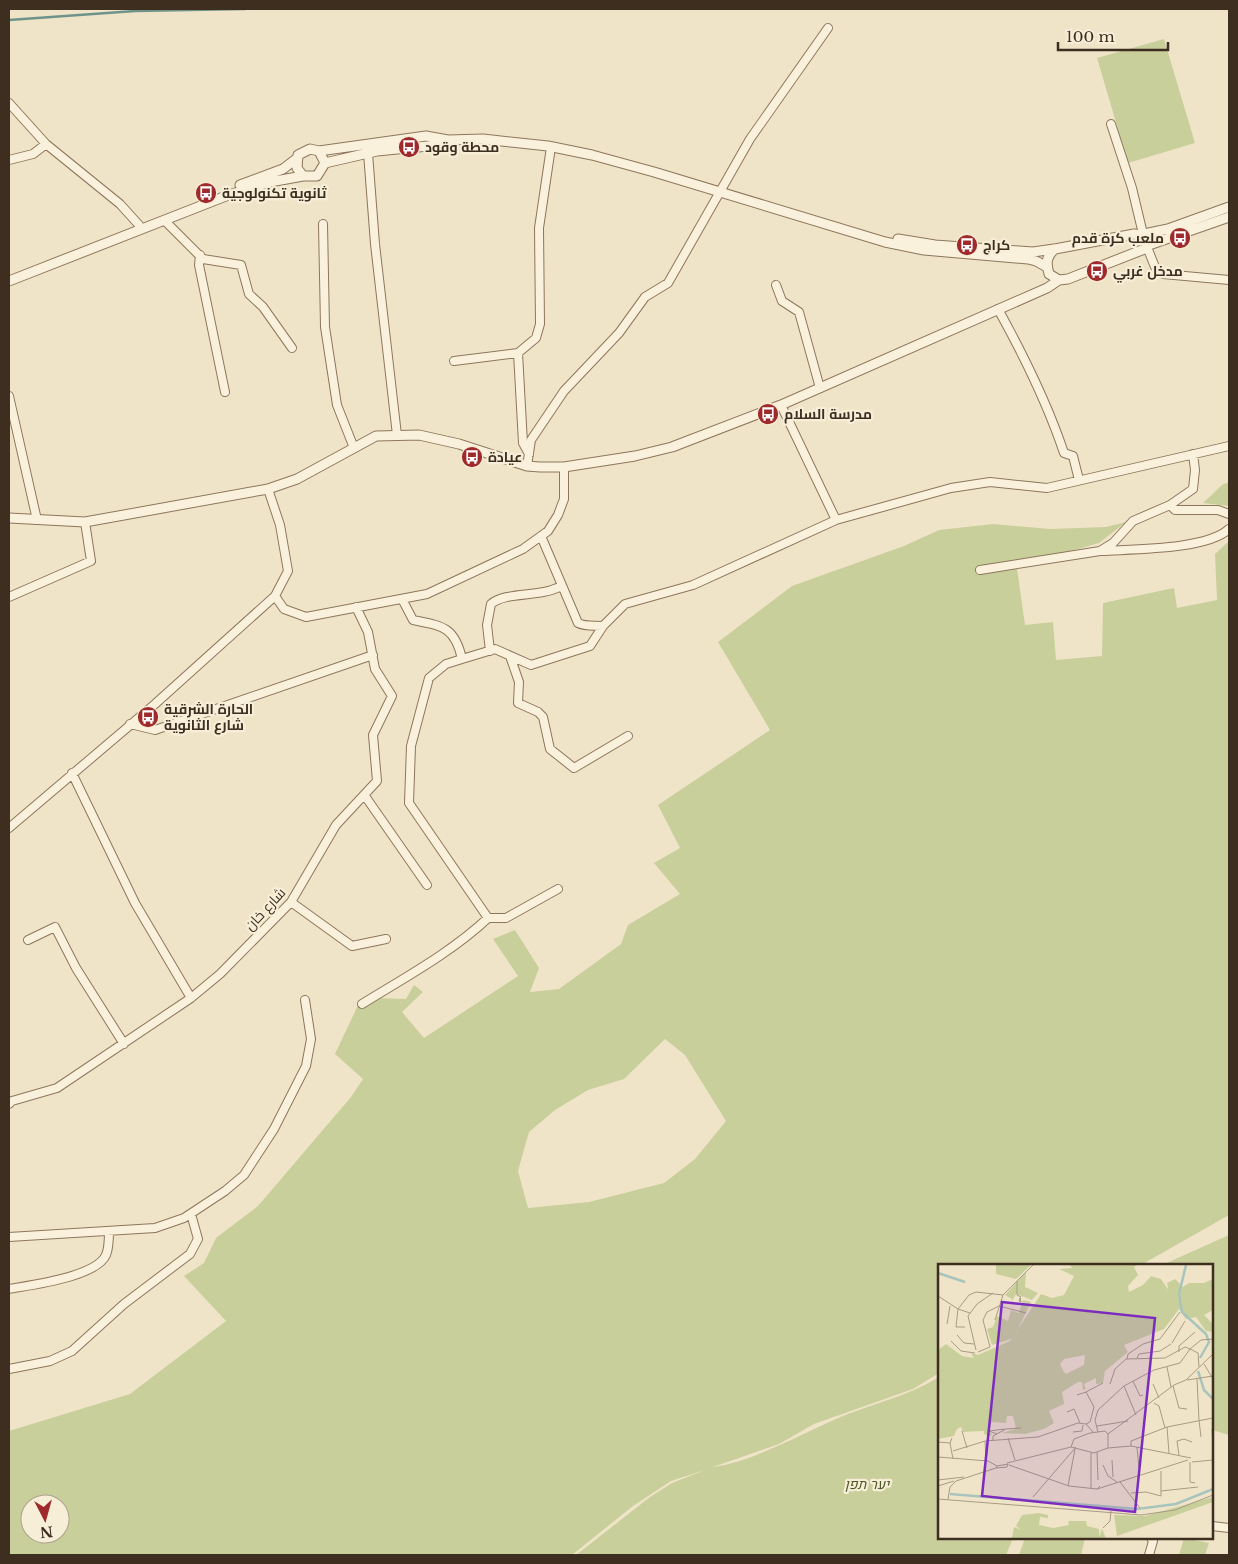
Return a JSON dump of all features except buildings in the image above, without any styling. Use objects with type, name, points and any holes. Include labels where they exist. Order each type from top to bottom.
[{"type":"street","points":[[527,466],[531,440],[564,391],[619,333],[645,297],[668,283],[750,139],[828,28]]},
{"type":"street","points":[[9,103],[46,144],[120,204],[139,226]]},
{"type":"street","points":[[1111,124],[1132,188],[1144,234],[1145,248],[1158,271],[1169,276],[1229,282]]},
{"type":"street","points":[[9,276],[283,169],[306,150],[319,151],[426,136],[448,140],[483,139],[551,147],[592,155],[720,192],[814,222],[924,250],[1028,259],[1047,267]]},
{"type":"street","points":[[9,281],[243,190],[303,176],[317,176],[325,164],[368,153],[428,146],[448,140]]},
{"type":"street","points":[[9,160],[33,154],[46,144]]},
{"type":"street","points":[[454,361],[518,353],[536,338],[540,324],[540,228],[551,147]]},
{"type":"street","points":[[319,151],[325,164]]},
{"type":"street","points":[[368,153],[375,244],[397,435]]},
{"type":"street","points":[[296,159],[296,168],[303,176]]},
{"type":"street","points":[[870,236],[935,245],[1033,252],[1168,229],[1229,207]]},
{"type":"street","points":[[9,518],[85,522],[268,490],[297,479],[376,436],[419,435],[459,444],[527,466],[564,467],[635,456],[672,446],[781,405],[1059,280],[1077,276],[1229,217]]},
{"type":"street","points":[[165,221],[203,259],[241,265],[249,294],[263,307],[292,348]]},
{"type":"street","points":[[323,224],[325,327],[337,405],[354,448]]},
{"type":"street","points":[[1055,248],[1048,256],[1047,267],[1050,274],[1059,280]]},
{"type":"street","points":[[200,255],[199,264],[225,392]]},
{"type":"street","points":[[776,285],[782,302],[799,312],[820,388]]},
{"type":"street","points":[[998,309],[1026,360],[1052,418],[1064,453],[1073,456],[1079,480]]},
{"type":"street","points":[[518,353],[523,443],[529,454]]},
{"type":"street","points":[[9,396],[37,520]]},
{"type":"street","points":[[781,405],[836,520]]},
{"type":"street","points":[[488,918],[409,803],[411,746],[429,678],[446,664],[495,649],[531,665],[590,646],[603,626],[625,604],[694,585],[836,520],[951,488],[990,482],[1047,488],[1229,446]]},
{"type":"street","points":[[1100,551],[1113,543],[1134,521],[1170,505],[1194,489],[1195,470],[1193,454]]},
{"type":"street","points":[[275,596],[284,609],[306,617],[426,594],[523,549],[548,530],[558,515],[564,499],[564,467]]},
{"type":"street","points":[[9,828],[275,596],[288,571],[280,525],[268,490]]},
{"type":"street","points":[[1170,505],[1175,510],[1218,510],[1229,514]]},
{"type":"street","points":[[9,597],[91,561],[85,522]]},
{"type":"street","points":[[980,570],[1100,551],[1194,544],[1225,533],[1229,529]]},
{"type":"street","points":[[541,536],[578,623],[584,627],[593,625],[603,626]]},
{"type":"street","points":[[490,651],[487,625],[491,604],[506,598],[550,592],[561,586]]},
{"type":"street","points":[[402,599],[412,620],[446,628],[458,641],[462,659]]},
{"type":"street","name":"شارع خان","points":[[9,1104],[12,1101],[57,1088],[191,998],[220,974],[292,902],[336,825],[377,781],[373,735],[392,696],[375,669],[368,632],[356,607]]},
{"type":"street","points":[[130,724],[155,730],[373,655]]},
{"type":"street","points":[[510,656],[519,682],[518,703],[538,712],[544,717],[550,749],[574,768],[628,736]]},
{"type":"street","points":[[72,773],[135,903],[191,998]]},
{"type":"street","points":[[365,796],[427,885]]},
{"type":"street","points":[[362,1004],[476,929],[488,918],[506,918],[558,889]]},
{"type":"street","points":[[292,902],[352,946],[386,939]]},
{"type":"street","points":[[28,940],[55,927],[76,968],[124,1044]]},
{"type":"street","points":[[9,1237],[155,1228],[173,1223],[191,1214],[244,1175],[274,1129],[306,1066],[311,1039],[305,1000]]},
{"type":"street","points":[[9,1369],[50,1361],[72,1351],[118,1308],[190,1254],[198,1239],[191,1214]]},
{"type":"street","points":[[9,1289],[58,1279],[96,1265],[106,1254],[109,1231]]},
{"type":"street","points":[[1213,1526],[1229,1528]]},
{"type":"street","points":[[1149,1555],[1153,1542],[1152,1539]]},
{"type":"green space","points":[[1164,39],[1195,143],[1128,163],[1097,58]]},
{"type":"green space","points":[[1229,482],[1229,506],[1203,503],[1222,485]]},
{"type":"green space","name":"יער תפן","points":[[1126,522],[1099,543],[1046,558],[1016,561],[1025,625],[1053,622],[1056,660],[1102,656],[1103,603],[1174,588],[1177,608],[1217,600],[1215,554],[1229,541],[1229,1215],[1143,1264],[938,1264],[938,1374],[913,1389],[814,1424],[779,1444],[713,1467],[765,1452],[848,1414],[917,1389],[938,1378],[938,1539],[1013,1539],[1006,1555],[576,1555],[650,1497],[672,1483],[705,1470],[671,1481],[633,1506],[572,1555],[9,1555],[9,1431],[130,1394],[226,1321],[184,1276],[204,1263],[216,1238],[258,1206],[351,1097],[363,1079],[335,1054],[359,1003],[378,998],[406,999],[414,985],[423,992],[402,1012],[424,1038],[518,976],[493,939],[515,930],[539,968],[530,992],[559,989],[621,944],[628,925],[680,894],[654,863],[680,848],[658,805],[770,730],[718,642],[792,586],[904,546],[939,530],[993,524],[1050,529],[1106,527]],"holes":[[[665,1039],[685,1055],[726,1121],[695,1159],[664,1183],[589,1202],[528,1208],[518,1171],[529,1132],[555,1110],[588,1090],[624,1079]]]},
{"type":"green space","points":[[1229,1235],[1229,1435],[1213,1430],[1213,1264],[1164,1264]]},
{"type":"green space","points":[[1025,1539],[1085,1539],[1081,1555],[1019,1555]]},
{"type":"green space","points":[[1184,1539],[1209,1543],[1205,1555],[1179,1555]]},
{"type":"waterway","points":[[9,20],[135,11],[245,9]]},
{"type":"place","name":"محطة وقود","points":[[409,147]]},
{"type":"place","name":"ثانوية تكنولوجية","points":[[206,193]]},
{"type":"place","name":"ملعب كرة قدم","points":[[1180,238]]},
{"type":"place","name":"كراج","points":[[967,245]]},
{"type":"place","name":"مدخل غربي","points":[[1097,271]]},
{"type":"place","name":"مدرسة السلام","points":[[768,414]]},
{"type":"place","name":"عيادة","points":[[472,457]]},
{"type":"place","name":"الحارة الشرقية شارع الثانوية","points":[[148,717]]}]
